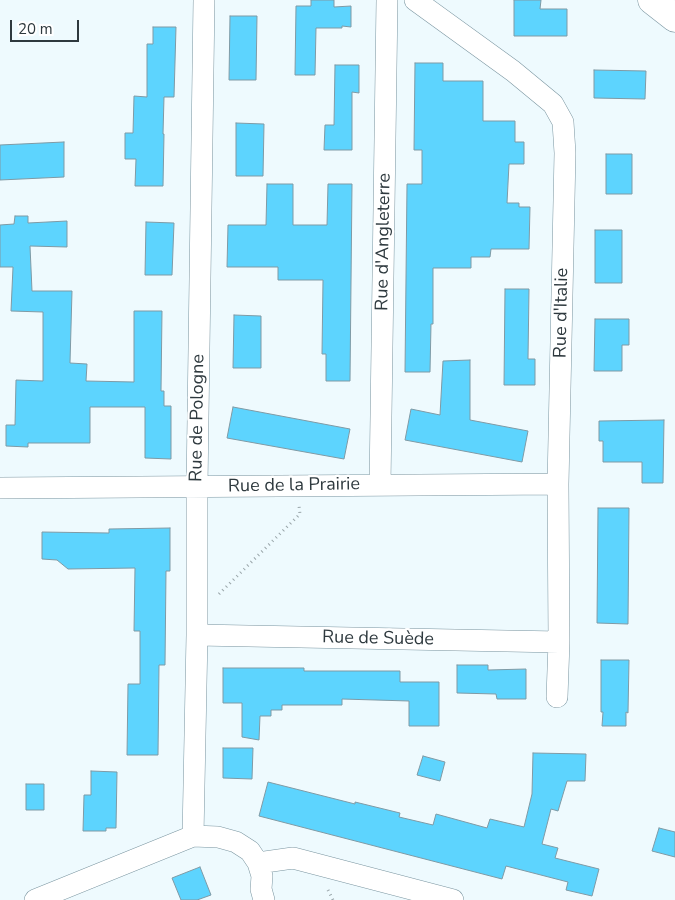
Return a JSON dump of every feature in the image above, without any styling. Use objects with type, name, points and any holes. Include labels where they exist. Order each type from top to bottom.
[{"type":"highway","points":[[652,0],[675,18]]},
{"type":"street","name":"Rue de Pologne","points":[[193,836],[204,0]]},
{"type":"street","name":"Rue d'Angleterre","points":[[380,485],[387,0]]},
{"type":"street","name":"Rue d'Italie","points":[[415,0],[513,71],[553,104],[563,122],[565,152],[558,484],[559,642],[557,697]]},
{"type":"street","name":"Rue de la Prairie","points":[[0,488],[558,484]]},
{"type":"street","name":"Rue de Suède","points":[[197,625],[559,642]]},
{"type":"street","points":[[35,900],[193,836],[218,837],[236,842],[250,852],[258,863],[262,876],[259,896]]},
{"type":"street","points":[[258,863],[293,858],[453,900]]},
{"type":"path","points":[[197,625],[300,514],[300,486]]},
{"type":"building","points":[[311,0],[334,0],[334,7],[351,6],[351,27],[316,28],[315,75],[295,75],[296,6],[311,6]]},
{"type":"building","points":[[514,0],[541,0],[540,9],[567,9],[567,36],[514,36]]},
{"type":"building","points":[[230,16],[257,16],[256,80],[229,80]]},
{"type":"building","points":[[153,27],[176,27],[174,97],[164,97],[163,186],[135,186],[136,159],[125,159],[125,133],[133,133],[134,96],[147,97],[147,44],[153,44]]},
{"type":"building","points":[[415,63],[443,63],[443,81],[483,81],[483,121],[515,121],[515,142],[524,142],[524,164],[509,164],[507,203],[519,203],[519,207],[530,207],[529,249],[491,249],[490,257],[471,257],[471,268],[433,268],[433,324],[431,324],[430,372],[405,372],[407,184],[422,184],[422,150],[414,150]]},
{"type":"building","points":[[335,65],[359,65],[359,93],[352,92],[352,150],[324,150],[325,125],[334,125]]},
{"type":"building","points":[[594,70],[646,71],[645,99],[594,98]]},
{"type":"building","points":[[236,123],[264,124],[263,176],[236,176]]},
{"type":"building","points":[[64,142],[64,177],[0,180],[0,145]]},
{"type":"building","points":[[606,154],[632,154],[632,194],[606,194]]},
{"type":"building","points":[[267,184],[293,184],[293,225],[327,225],[328,184],[352,184],[350,381],[326,381],[326,354],[322,354],[323,280],[278,280],[278,267],[227,267],[228,225],[266,225]]},
{"type":"building","points":[[15,216],[28,216],[28,223],[67,221],[67,247],[30,246],[32,291],[72,291],[70,363],[87,364],[86,381],[134,382],[134,311],[162,311],[161,391],[164,391],[164,406],[171,406],[171,459],[145,458],[145,407],[90,407],[90,443],[28,443],[28,447],[6,446],[6,425],[15,425],[16,380],[43,381],[43,312],[11,311],[13,267],[0,267],[0,225],[14,224]]},
{"type":"building","points":[[146,222],[174,223],[172,275],[145,275]]},
{"type":"building","points":[[595,230],[622,230],[622,283],[595,283]]},
{"type":"building","points":[[505,289],[529,289],[528,359],[535,359],[535,385],[504,385]]},
{"type":"building","points":[[234,315],[261,316],[261,368],[233,368]]},
{"type":"building","points":[[595,319],[629,319],[629,345],[622,345],[622,371],[594,371]]},
{"type":"building","points":[[470,360],[470,420],[528,431],[522,462],[405,440],[411,409],[440,415],[443,361]]},
{"type":"building","points":[[233,407],[350,429],[344,459],[227,438]]},
{"type":"building","points":[[664,420],[663,483],[642,483],[642,462],[603,462],[603,441],[599,441],[599,421]]},
{"type":"building","points":[[598,508],[629,508],[628,624],[597,623]]},
{"type":"building","points":[[170,528],[170,571],[166,571],[165,665],[159,665],[158,755],[127,755],[128,684],[140,684],[140,631],[134,631],[135,568],[68,569],[57,560],[42,559],[42,532],[109,533],[109,529]]},
{"type":"building","points":[[601,660],[629,660],[626,726],[602,726]]},
{"type":"building","points":[[457,665],[488,665],[488,670],[526,669],[526,699],[497,699],[496,694],[457,693]]},
{"type":"building","points":[[223,668],[304,668],[304,671],[400,671],[400,682],[439,682],[439,726],[409,726],[409,701],[342,699],[342,705],[282,705],[282,710],[271,710],[271,716],[260,716],[259,740],[242,737],[242,703],[223,703]]},
{"type":"building","points":[[223,748],[253,748],[252,779],[223,778]]},
{"type":"building","points":[[533,753],[586,754],[585,781],[567,781],[558,811],[551,809],[542,844],[558,848],[555,858],[599,869],[592,896],[566,890],[568,882],[506,866],[502,879],[259,816],[268,782],[355,804],[355,802],[400,813],[399,817],[433,825],[436,814],[487,828],[490,819],[524,827],[532,794]]},
{"type":"building","points":[[423,756],[445,762],[440,781],[417,775]]},
{"type":"building","points":[[91,771],[117,772],[116,828],[106,828],[106,831],[83,831],[84,795],[91,795]]},
{"type":"building","points":[[26,784],[44,784],[44,810],[26,810]]},
{"type":"building","points":[[659,828],[675,832],[675,857],[652,851]]},
{"type":"building","points":[[200,867],[211,895],[197,900],[181,900],[172,878]]}]
